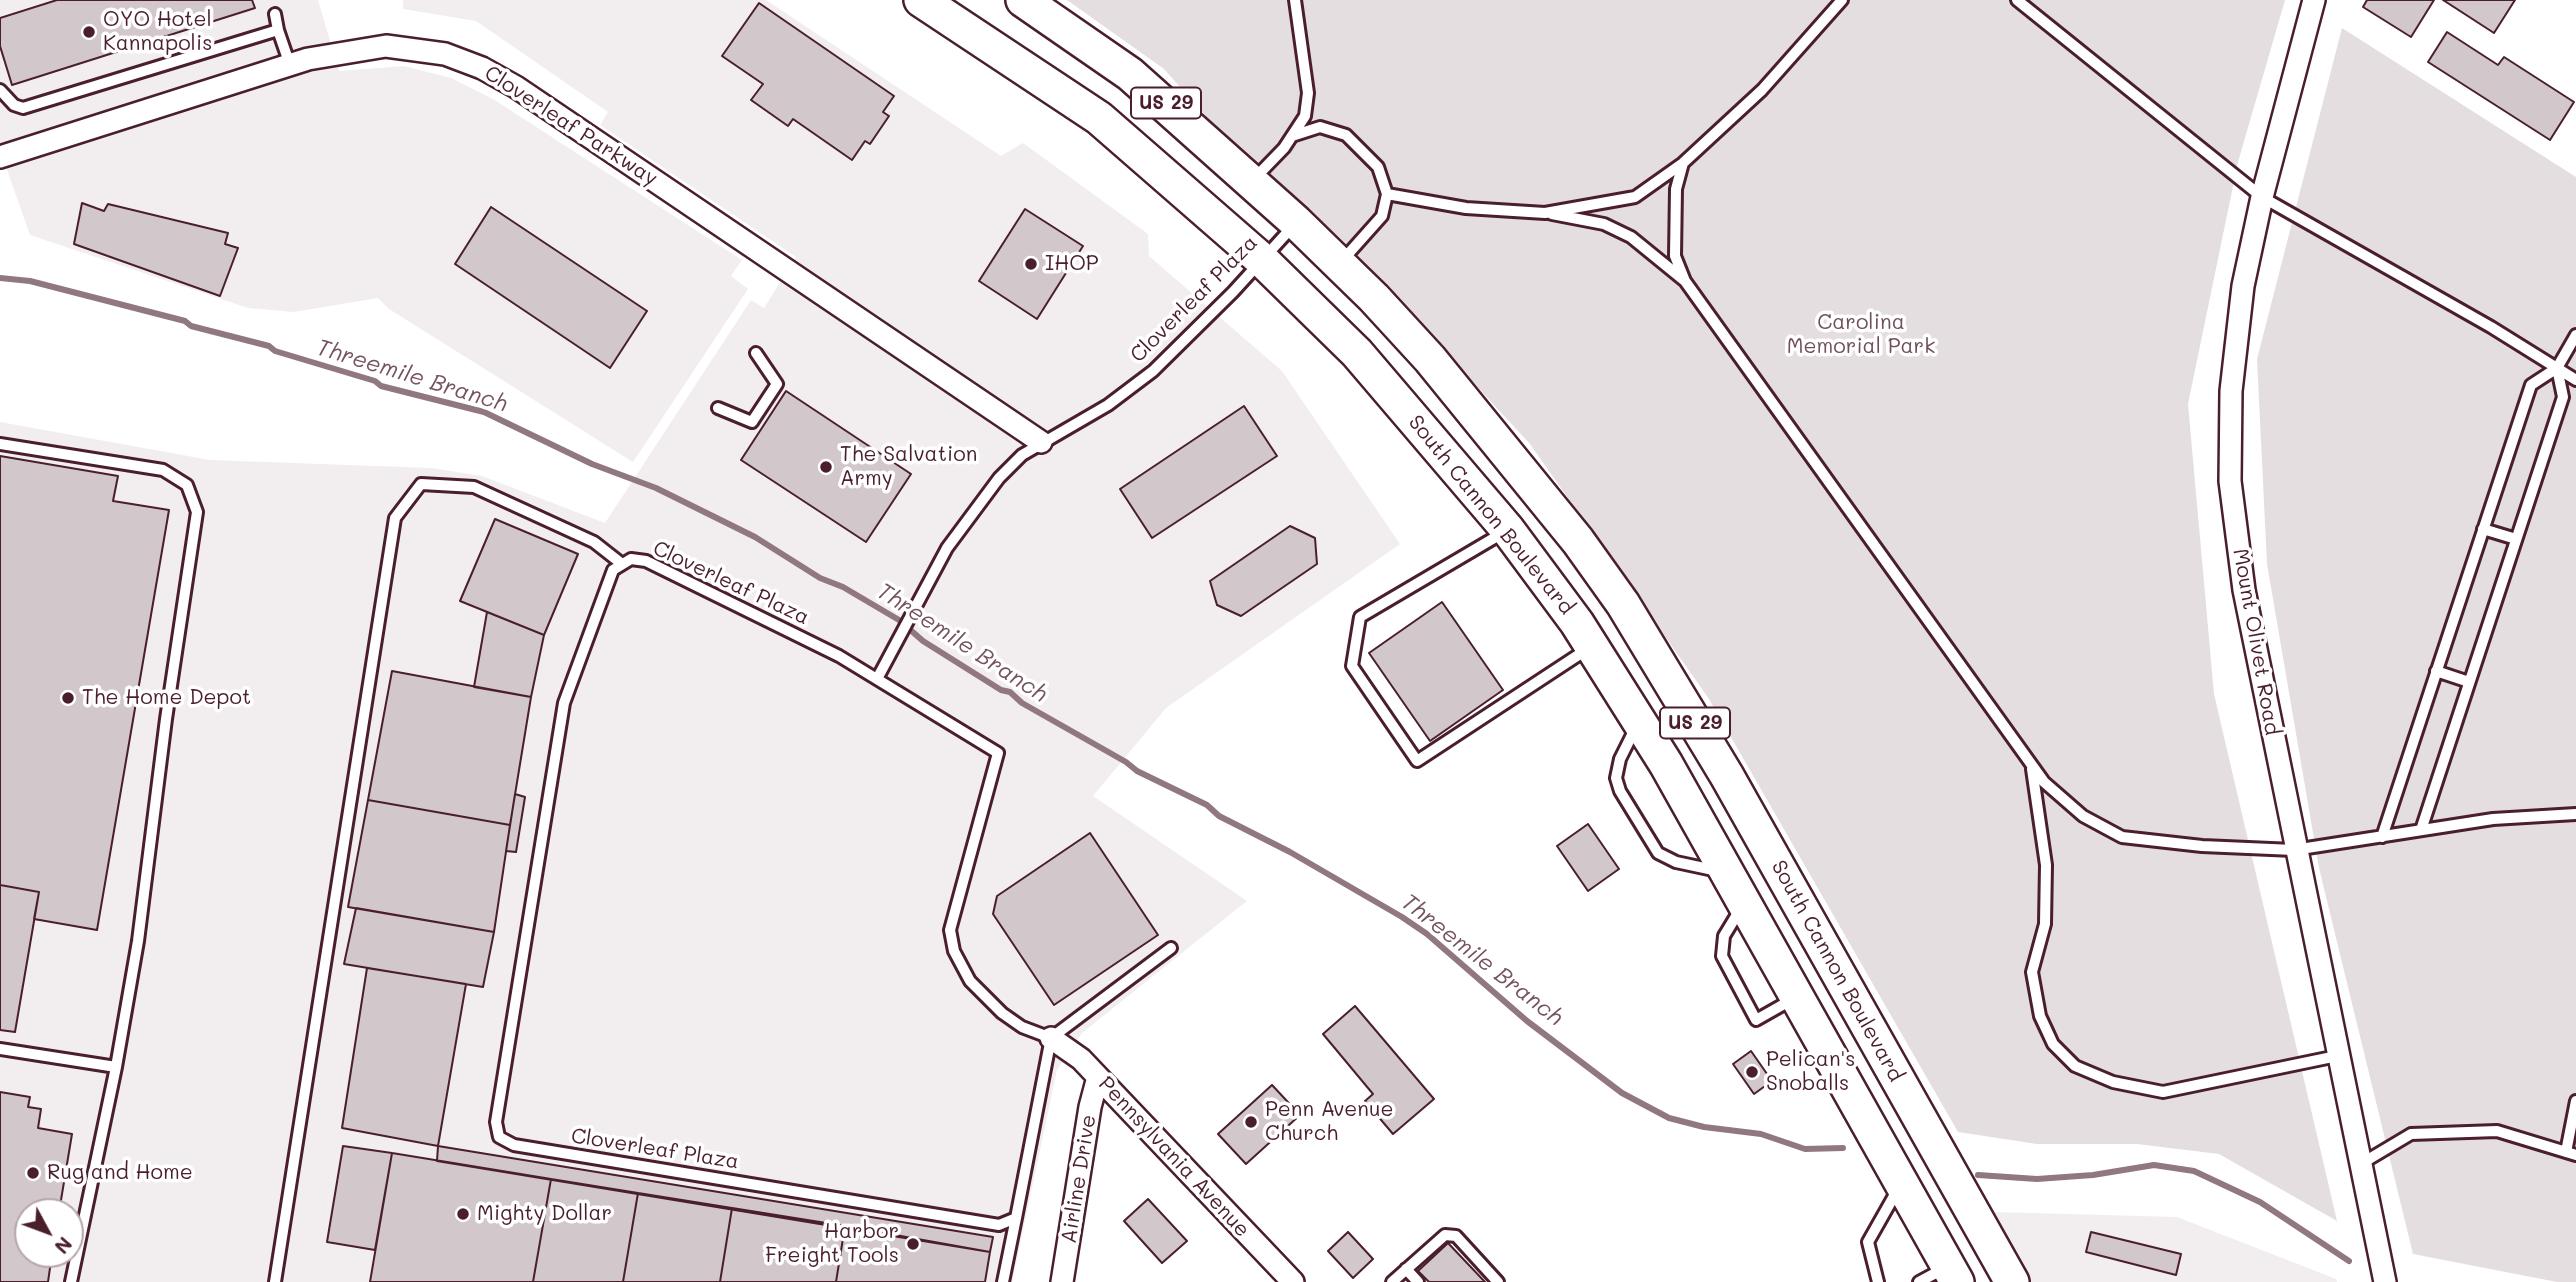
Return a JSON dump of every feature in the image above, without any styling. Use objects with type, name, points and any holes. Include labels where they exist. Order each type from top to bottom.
[{"type":"main road","name":"South Cannon Boulevard","points":[[920,0],[1099,118],[1262,260],[1357,353],[1508,530],[1592,647],[1639,722],[1727,872],[1953,1274]]},
{"type":"main road","name":"South Cannon Boulevard","points":[[1023,0],[1130,74],[1296,222],[1430,359],[1578,541],[1623,604],[1727,776],[2012,1282]]},
{"type":"street","name":"Mount Olivet Road","points":[[2314,0],[2262,198],[2243,286],[2231,391],[2230,481],[2244,590],[2294,850],[2385,1282]]},
{"type":"street","name":"Cloverleaf Parkway","points":[[0,157],[290,65],[341,52],[386,46],[445,54],[482,68],[516,87],[1041,442]]},
{"type":"street","name":"Pennsylvania Avenue","points":[[1051,1038],[1082,1059],[1293,1282]]},
{"type":"street","name":"Airline Drive","points":[[1062,1282],[1090,1107],[1098,1077]]},
{"type":"lane","points":[[1251,182],[1292,136],[1305,116],[1308,93],[1295,0]]},
{"type":"lane","points":[[1545,212],[1635,197],[1683,163],[1762,90],[1842,0]]},
{"type":"lane","points":[[2017,0],[2262,198],[2491,327],[2576,380]]},
{"type":"lane","points":[[275,14],[290,65]]},
{"type":"lane","points":[[0,90],[14,105],[23,108],[278,30]]},
{"type":"lane","points":[[1292,136],[1320,127],[1346,135],[1378,167],[1387,194],[1382,216],[1339,264]]},
{"type":"lane","points":[[1683,163],[1676,188],[1675,257],[1685,281],[2044,782],[2083,816],[2122,837],[2202,846],[2294,850],[2493,819],[2576,814]]},
{"type":"lane","points":[[1387,194],[1466,208],[1545,212],[1604,224],[1632,237],[1685,281]]},
{"type":"lane","name":"Cloverleaf Plaza","points":[[877,679],[925,587],[972,511],[1007,470],[1041,442],[1108,405],[1153,370],[1296,222]]},
{"type":"lane","points":[[2382,837],[2531,385],[2557,369],[2576,334]]},
{"type":"lane","points":[[718,408],[752,422],[778,384],[756,354]]},
{"type":"lane","points":[[2421,831],[2563,397],[2557,369]]},
{"type":"lane","points":[[0,444],[163,470],[187,485],[197,512],[166,719],[138,941],[116,1067],[71,1282]]},
{"type":"lane","points":[[275,1282],[395,518],[421,484],[474,486],[594,542],[622,564]]},
{"type":"lane","points":[[2483,529],[2516,540]]},
{"type":"lane","points":[[1508,530],[1360,617],[1352,666],[1417,761],[1592,647]]},
{"type":"lane","name":"Cloverleaf Plaza","points":[[1016,1218],[999,1225],[514,1145],[499,1137],[496,1122],[564,703],[613,570],[631,559],[646,561],[752,611],[877,679],[998,753],[950,930],[954,951],[970,981],[1002,1013],[1022,1027],[1051,1038]]},
{"type":"lane","points":[[2436,671],[2469,682]]},
{"type":"lane","points":[[1639,722],[1620,759],[1616,778],[1620,791],[1658,853],[1676,862],[1727,872]]},
{"type":"lane","points":[[2031,764],[2046,865],[2045,924],[2032,972],[2040,1016],[2053,1044],[2075,1066],[2113,1082],[2163,1092],[2337,1056]]},
{"type":"lane","points":[[1744,903],[1724,936],[1722,956],[1756,1020],[1797,997]]},
{"type":"lane","points":[[1003,1282],[1051,1038],[1171,948]]},
{"type":"lane","points":[[0,1049],[116,1067]]},
{"type":"lane","points":[[2359,1165],[2411,1134],[2497,1131],[2571,1154],[2576,1101]]},
{"type":"lane","points":[[1878,1282],[1868,1242],[1901,1184]]},
{"type":"lane","points":[[1392,1282],[1445,1235],[1456,1236],[1498,1282]]},
{"type":"lane","points":[[1406,1269],[1418,1282]]},
{"type":"lane","points":[[1919,1282],[1953,1274]]},
{"type":"shaded area","points":[[0,0],[318,0],[339,71],[404,66],[451,78],[493,99],[742,260],[731,276],[748,289],[633,462],[389,309],[378,298],[294,312],[248,308],[30,235],[0,150]]},
{"type":"shaded area","points":[[403,0],[766,0],[1001,156],[1023,143],[1148,234],[1149,256],[1282,371],[1400,544],[1166,708],[1093,796],[1247,901],[1082,1033],[1057,1070],[1012,1282],[0,1282],[0,422],[210,460],[432,468],[482,476],[605,523],[751,300],[764,308],[796,257],[600,125],[608,112],[476,21],[403,9]]},
{"type":"shaded area","points":[[1994,1212],[2177,1217],[2336,1279],[2337,1282],[2031,1282]]},
{"type":"green space","name":"Carolina Memorial Park","points":[[1067,0],[2285,0],[2238,162],[2188,404],[2214,694],[2337,1221],[2219,1154],[2137,1144],[2037,1144],[1958,1132],[1709,699],[1530,444],[1339,237],[1212,123],[1164,69]]},
{"type":"green space","points":[[2342,28],[2576,177],[2576,1282],[2557,1282],[2413,1254],[2319,868],[2267,564],[2257,359]]},
{"type":"building","name":"OYO Hotel Kannapolis","points":[[57,0],[252,0],[255,8],[12,85],[0,46],[0,18]]},
{"type":"building","points":[[2367,0],[2434,0],[2411,37],[2363,7]]},
{"type":"building","points":[[2443,0],[2515,0],[2494,33]]},
{"type":"building","points":[[759,3],[894,96],[883,112],[889,116],[870,144],[865,141],[852,160],[793,119],[788,126],[751,100],[763,84],[722,56]]},
{"type":"building","points":[[2447,32],[2498,65],[2504,57],[2574,102],[2550,140],[2428,62]]},
{"type":"building","points":[[82,203],[104,211],[108,204],[228,233],[225,244],[238,248],[220,296],[74,244]]},
{"type":"building","points":[[491,207],[647,311],[610,368],[455,264]]},
{"type":"building","name":"IHOP","points":[[1025,209],[1083,246],[1037,319],[979,281]]},
{"type":"building","name":"The Salvation Army","points":[[786,391],[911,474],[866,542],[741,460]]},
{"type":"building","points":[[1244,406],[1277,456],[1152,538],[1120,489]]},
{"type":"building","name":"The Home Depot","points":[[0,456],[118,476],[113,501],[169,510],[97,930],[34,919],[39,892],[0,885]]},
{"type":"building","points":[[495,519],[578,554],[544,635],[460,601]]},
{"type":"building","points":[[1290,526],[1315,538],[1317,564],[1241,616],[1217,605],[1210,581]]},
{"type":"building","points":[[1442,602],[1503,690],[1430,741],[1369,653]]},
{"type":"building","points":[[487,612],[544,635],[531,697],[474,687]]},
{"type":"building","points":[[392,671],[531,697],[510,825],[368,800]]},
{"type":"building","points":[[515,794],[525,797],[516,852],[506,851]]},
{"type":"building","points":[[368,800],[510,825],[494,932],[348,907]]},
{"type":"building","points":[[1588,824],[1619,869],[1588,891],[1557,846]]},
{"type":"building","points":[[1090,833],[1158,935],[1054,1005],[993,914],[997,896]]},
{"type":"building","points":[[0,885],[39,892],[15,1032],[0,1030]]},
{"type":"building","points":[[356,908],[494,932],[483,987],[344,964]]},
{"type":"building","points":[[367,968],[466,984],[438,1146],[342,1128]]},
{"type":"building","points":[[1355,1006],[1434,1099],[1393,1134],[1365,1101],[1373,1094],[1323,1034]]},
{"type":"building","name":"Pelican's Snoballs","points":[[1751,1051],[1772,1081],[1754,1094],[1733,1064]]},
{"type":"building","points":[[1272,1085],[1300,1115],[1246,1164],[1218,1134]]},
{"type":"building","name":"Rug and Home","points":[[0,1092],[30,1097],[28,1107],[41,1109],[38,1128],[72,1134],[61,1198],[14,1198],[14,1268],[50,1268],[48,1282],[0,1282]]},
{"type":"building","points":[[343,1146],[392,1153],[375,1250],[327,1242]]},
{"type":"building","points":[[438,1146],[993,1237],[990,1252],[437,1161]]},
{"type":"building","name":"Mighty Dollar","points":[[392,1153],[551,1179],[533,1282],[370,1282]]},
{"type":"building","points":[[551,1179],[638,1193],[623,1282],[533,1282]]},
{"type":"building","points":[[638,1193],[732,1208],[720,1282],[623,1282]]},
{"type":"building","points":[[1148,1199],[1187,1241],[1162,1263],[1124,1221]]},
{"type":"building","points":[[732,1208],[845,1226],[836,1282],[720,1282]]},
{"type":"building","points":[[845,1226],[990,1252],[985,1282],[836,1282]]},
{"type":"building","points":[[1348,1232],[1373,1259],[1353,1278],[1328,1251]]},
{"type":"building","points":[[2091,1232],[2181,1254],[2176,1275],[2086,1252]]},
{"type":"building","points":[[1448,1243],[1485,1282],[1429,1282],[1418,1271]]},
{"type":"waterway","name":"Threemile Branch","points":[[0,278],[30,281],[185,321],[191,326],[269,346],[275,351],[375,381],[381,386],[484,412],[592,464],[656,488],[755,537],[820,578],[843,587],[899,620],[923,641],[1001,690],[1010,692],[1022,703],[1126,762],[1137,771],[1207,805],[1219,816],[1290,852],[1402,917],[1427,934],[1527,1021],[1622,1093],[1669,1118],[1704,1127],[1761,1134],[1805,1149],[1843,1148]]},
{"type":"waterway","name":"Threemile Branch","points":[[1978,1175],[2037,1179],[2093,1175],[2154,1165],[2194,1171],[2260,1202],[2349,1261]]},
{"type":"place","name":"OYO Hotel Kannapolis","points":[[89,32]]},
{"type":"place","name":"IHOP","points":[[1031,264]]},
{"type":"place","name":"The Salvation Army","points":[[826,467]]},
{"type":"place","name":"The Home Depot","points":[[68,698]]},
{"type":"place","name":"Pelican's Snoballs","points":[[1752,1072]]},
{"type":"place","name":"Penn Avenue Church","points":[[1251,1122]]},
{"type":"place","name":"Rug and Home","points":[[33,1173]]},
{"type":"place","name":"Mighty Dollar","points":[[463,1214]]},
{"type":"place","name":"Harbor Freight Tools","points":[[913,1244]]}]
